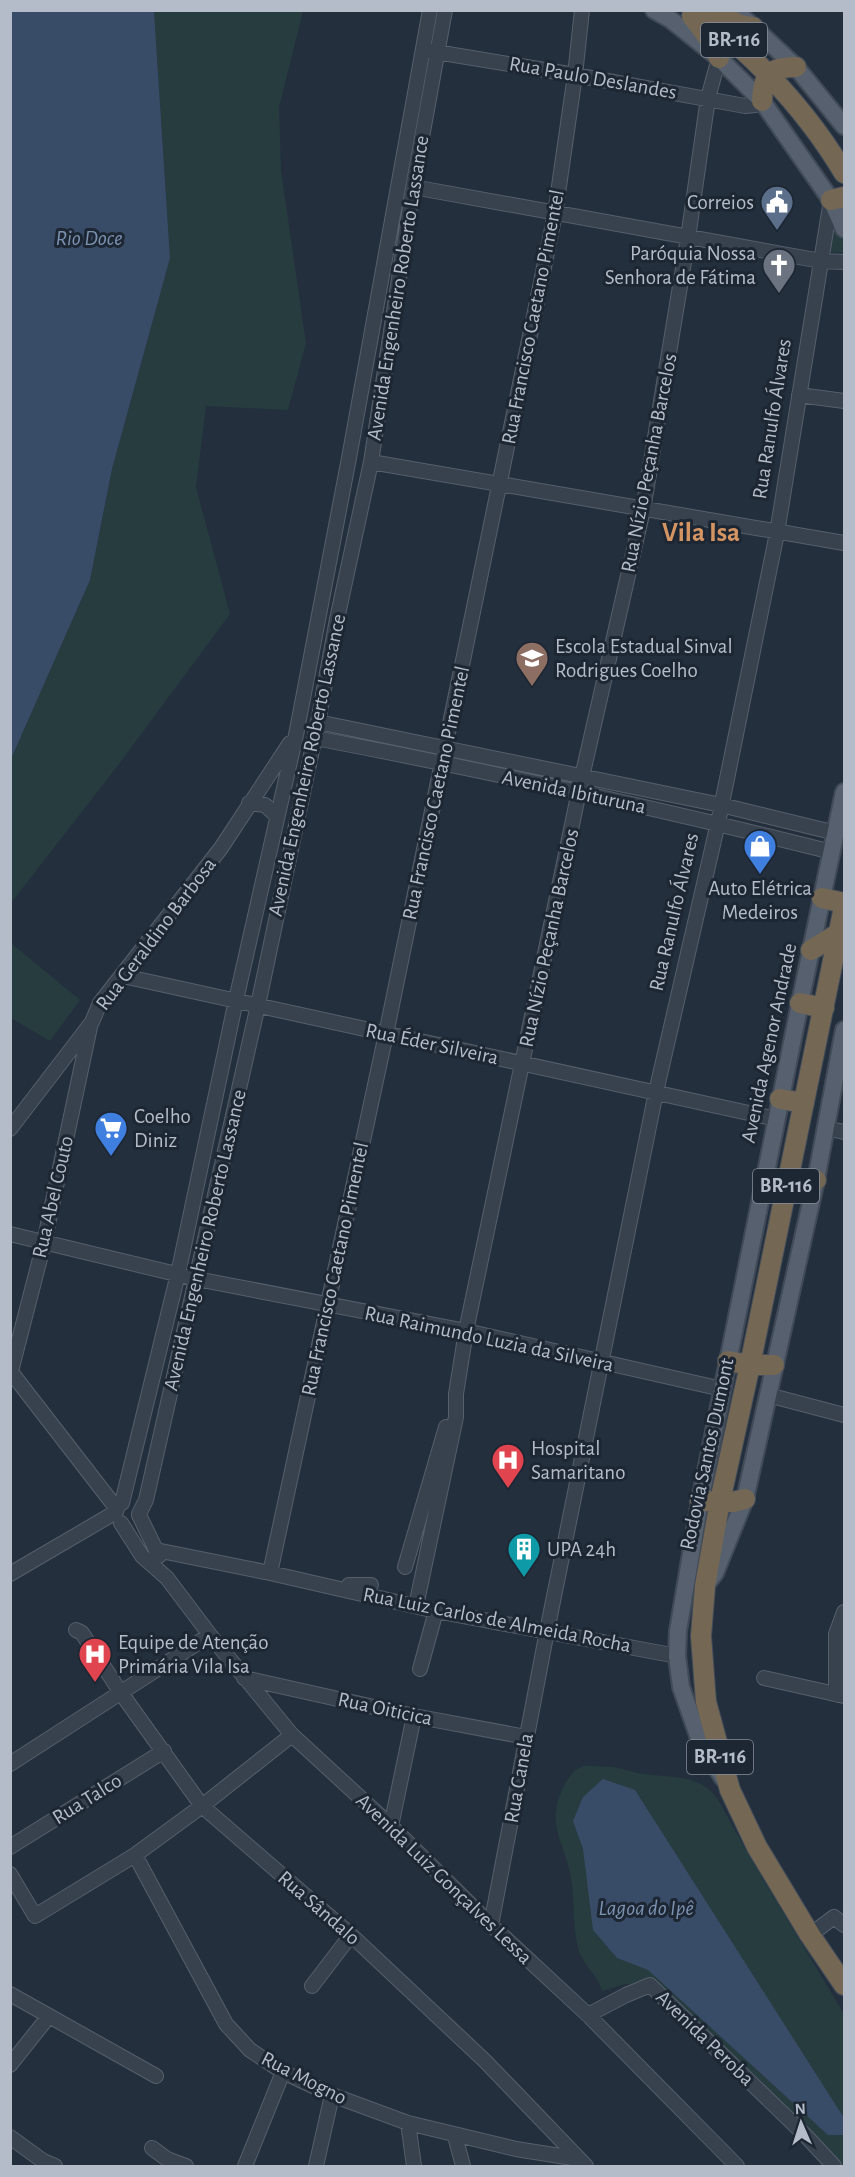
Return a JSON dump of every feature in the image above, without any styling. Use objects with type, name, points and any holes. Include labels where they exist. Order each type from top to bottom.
[{"type":"highway","points":[[690,10],[719,58]]},
{"type":"highway","name":"BR-116","points":[[696,10],[736,42],[805,114],[831,150],[844,173]]},
{"type":"highway","points":[[708,10],[741,25],[753,27]]},
{"type":"highway","points":[[762,101],[762,86],[768,74],[781,67],[796,67]]},
{"type":"highway","points":[[822,898],[844,905]]},
{"type":"highway","name":"Rodovia Santos Dumont","points":[[844,905],[842,931],[720,1502],[705,1586],[701,1636],[706,1702],[730,1790],[757,1847],[844,1986]]},
{"type":"highway","points":[[812,950],[842,931]]},
{"type":"highway","points":[[800,1002],[824,1008]]},
{"type":"highway","points":[[780,1099],[804,1103]]},
{"type":"highway","points":[[787,1180],[816,1180]]},
{"type":"highway","points":[[728,1361],[750,1365],[774,1365]]},
{"type":"highway","points":[[700,1501],[733,1502],[745,1499]]},
{"type":"main road","points":[[654,10],[670,19],[719,58],[762,101],[838,199],[844,229]]},
{"type":"main road","points":[[735,10],[796,67],[843,122]]},
{"type":"main road","points":[[843,122],[844,102]]},
{"type":"main road","name":"Avenida Agenor Andrade","points":[[730,1790],[700,1741],[681,1687],[677,1656],[681,1611],[722,1389],[844,792]]},
{"type":"main road","points":[[705,1586],[715,1573],[745,1499],[816,1180],[844,1030]]},
{"type":"street","name":"Avenida Engenheiro Roberto Lassance","points":[[119,1512],[178,1274],[276,815],[296,735],[430,10]]},
{"type":"street","name":"Avenida Engenheiro Roberto Lassance","points":[[139,1514],[146,1500],[197,1279],[315,738],[337,619],[371,462],[413,187],[445,10]]},
{"type":"street","name":"Rua Francisco Caetano Pimentel","points":[[270,1573],[446,748],[555,214],[582,10]]},
{"type":"street","name":"Rua Paulo Deslandes","points":[[422,50],[745,106],[755,105],[762,101]]},
{"type":"street","name":"Rua Nízio Peçanha Barcelos","points":[[405,1567],[456,1394],[466,1331],[582,777],[643,510],[688,238],[708,98],[719,58]]},
{"type":"street","points":[[413,187],[688,238],[821,261],[844,262]]},
{"type":"street","name":"Rua Ranulfo Álvares","points":[[547,1631],[656,1092],[722,805],[777,533],[821,261],[838,199]]},
{"type":"street","points":[[799,395],[844,401]]},
{"type":"street","points":[[371,462],[844,543]]},
{"type":"street","points":[[318,616],[337,619]]},
{"type":"street","name":"Avenida Ibituruna","points":[[318,722],[722,805],[836,833]]},
{"type":"street","name":"Rua Geraldino Barbosa","points":[[10,1129],[92,1022],[100,1003],[221,848],[296,735]]},
{"type":"street","name":"Avenida Ibituruna","points":[[315,738],[718,823],[832,852]]},
{"type":"street","points":[[249,803],[265,805],[276,815]]},
{"type":"street","name":"Rua Éder Silveira","points":[[123,976],[776,1119]]},
{"type":"street","name":"Rua Abel Couto","points":[[11,1374],[44,1243],[92,1022]]},
{"type":"street","points":[[826,1128],[844,1132]]},
{"type":"street","name":"Rua Raimundo Luzia da Silveira","points":[[10,1234],[197,1279],[466,1331],[722,1389]]},
{"type":"street","points":[[10,1574],[119,1512],[132,1502],[138,1507],[139,1514],[132,1524],[119,1512],[11,1374]]},
{"type":"street","name":"Rua Nízio Peçanha Barcelos","points":[[416,1606],[456,1417],[456,1394]]},
{"type":"street","points":[[768,1395],[844,1415]]},
{"type":"street","points":[[148,1397],[169,1401]]},
{"type":"street","name":"Avenida Luiz Gonçalves Lessa","points":[[119,1512],[142,1556],[167,1578],[244,1678],[292,1735],[391,1826],[491,1925],[588,2015],[737,2166]]},
{"type":"street","name":"Avenida Luiz Gonçalves Lessa","points":[[139,1514],[167,1578]]},
{"type":"street","name":"Rua Luiz Carlos de Almeida Rocha","points":[[156,1550],[317,1583],[436,1611],[677,1656]]},
{"type":"street","name":"Rua Luiz Carlos de Almeida Rocha","points":[[317,1583],[371,1585]]},
{"type":"street","points":[[420,1669],[436,1611]]},
{"type":"street","points":[[841,1695],[836,1684],[837,1634],[844,1612]]},
{"type":"street","name":"Rua Sândalo","points":[[76,1629],[82,1633],[121,1693],[202,1806],[351,1935],[485,2061],[582,2163]]},
{"type":"street","name":"Rua Canela","points":[[491,1925],[547,1631]]},
{"type":"street","points":[[12,1761],[210,1635]]},
{"type":"street","name":"Rua Oiticica","points":[[244,1678],[414,1716],[526,1737]]},
{"type":"street","points":[[764,1678],[841,1695]]},
{"type":"street","points":[[391,1826],[414,1716]]},
{"type":"street","points":[[10,1874],[35,1916],[135,1855],[292,1735]]},
{"type":"street","name":"Rua Talco","points":[[10,1847],[164,1751]]},
{"type":"street","name":"Rua Mogno","points":[[135,1855],[226,2024],[250,2050],[283,2072],[332,2095],[408,2123],[455,2136],[582,2163]]},
{"type":"street","points":[[810,1935],[834,1917],[844,1925]]},
{"type":"street","points":[[312,1986],[351,1935]]},
{"type":"street","name":"Avenida Peroba","points":[[588,2015],[650,1985],[834,2166]]},
{"type":"street","points":[[10,1994],[156,2076]]},
{"type":"street","points":[[10,2065],[49,2016]]},
{"type":"street","points":[[245,2166],[283,2072]]},
{"type":"street","points":[[316,2166],[332,2095]]},
{"type":"street","points":[[408,2123],[414,2166]]},
{"type":"street","points":[[455,2136],[464,2166]]},
{"type":"street","points":[[10,2137],[43,2161],[55,2166]]},
{"type":"street","points":[[152,2148],[167,2158],[186,2166]]},
{"type":"green space","points":[[154,11],[303,11],[279,107],[281,171],[306,343],[288,410],[206,406],[196,487],[230,614],[119,764],[11,903],[11,759],[90,580],[112,469],[170,258]]},
{"type":"green space","points":[[832,223],[844,242],[844,253],[828,252]]},
{"type":"green space","points":[[11,943],[80,1000],[50,1041],[11,1018]]},
{"type":"green space","points":[[584,1766],[612,1767],[684,1778],[702,1785],[717,1798],[844,2014],[844,2166],[838,2166],[718,2049],[637,1984],[625,1984],[602,1991],[599,1982],[579,1951],[575,1933],[571,1878],[556,1821],[556,1810],[565,1784],[573,1773]]},
{"type":"water","name":"Rio Doce","points":[[11,10],[154,11],[170,258],[112,469],[90,580],[11,759]]},
{"type":"water","name":"Lagoa do Ipê","points":[[603,1779],[635,1790],[844,2118],[844,2135],[828,2135],[648,1970],[617,1958],[593,1930],[583,1849],[573,1821],[583,1797]]},
{"type":"place","name":"Correios","points":[[777,231]]},
{"type":"place","name":"Paróquia Nossa Senhora de Fátima","points":[[779,294]]},
{"type":"place","name":"Escola Estadual Sinval Rodrigues Coelho","points":[[532,687]]},
{"type":"place","name":"Auto Elétrica Medeiros","points":[[760,875]]},
{"type":"place","name":"Coelho Diniz","points":[[111,1157]]},
{"type":"place","name":"Hospital Samaritano","points":[[508,1489]]},
{"type":"place","name":"UPA 24h","points":[[524,1578]]},
{"type":"place","name":"Equipe de Atenção Primária Vila Isa","points":[[95,1683]]},
{"type":"district","name":"Vila Isa","points":[[701,532]]}]
